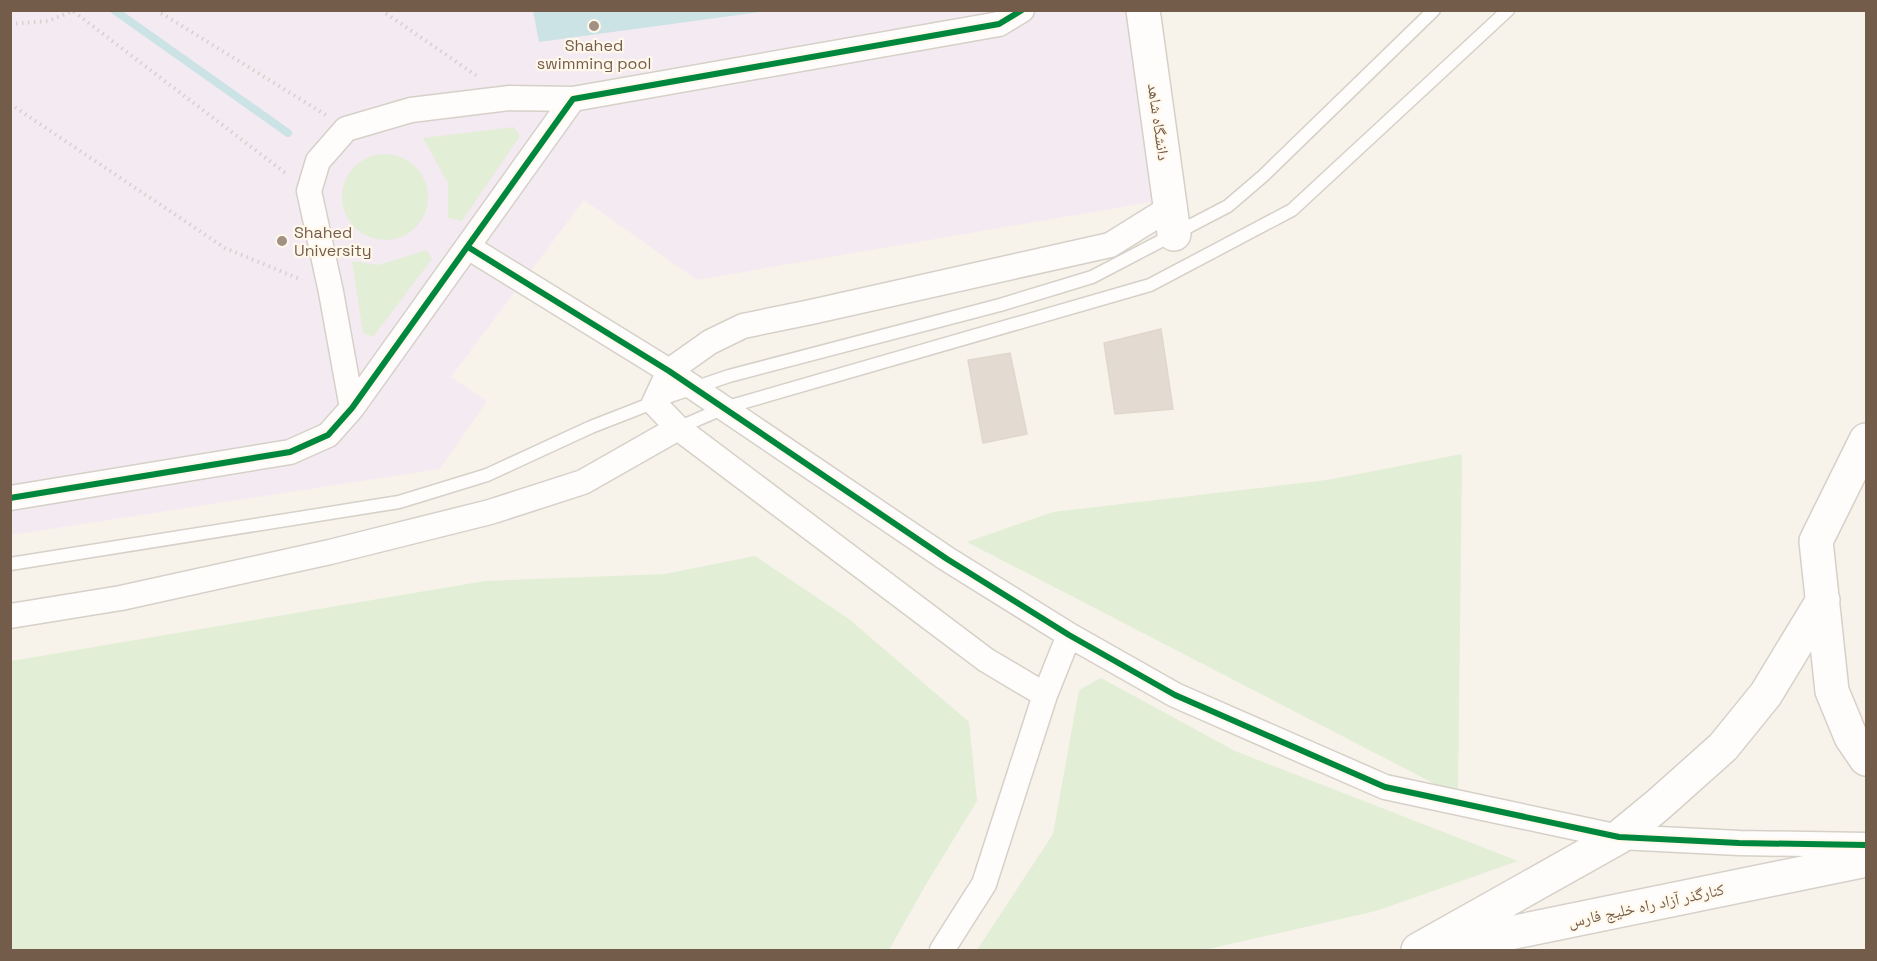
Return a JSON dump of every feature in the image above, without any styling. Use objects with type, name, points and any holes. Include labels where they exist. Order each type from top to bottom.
[{"type":"street","points":[[352,408],[331,292],[309,191],[318,161],[347,129],[411,110],[510,98],[573,99],[999,24],[1022,10]]},
{"type":"street","name":"دانشگاه شاهد","points":[[1143,10],[1172,221]]},
{"type":"street","points":[[10,498],[290,453],[328,435],[352,408],[573,99]]},
{"type":"street","points":[[1045,695],[986,660],[678,428],[654,403],[669,371],[710,342],[743,326],[1110,244],[1172,221]]},
{"type":"street","points":[[468,247],[669,371],[947,559],[1069,635],[1175,695],[1385,787],[1619,837],[1739,843],[1866,845]]},
{"type":"street","points":[[10,616],[121,598],[330,552],[490,512],[584,482],[678,428]]},
{"type":"street","points":[[1866,440],[1816,541],[1832,691],[1851,737],[1866,759]]},
{"type":"street","points":[[1418,951],[1619,837],[1723,747],[1766,694],[1823,600]]},
{"type":"street","points":[[942,951],[984,884],[1045,695],[1069,635]]},
{"type":"street","name":"کنارگذر آزاد راه خلیج فارس","points":[[1426,951],[1866,860]]},
{"type":"lane","points":[[10,564],[399,502],[487,475],[591,427],[729,376],[1000,305],[1092,277],[1172,221],[1228,206],[1263,176],[1434,10]]},
{"type":"lane","points":[[678,428],[724,408],[1150,285],[1292,210],[1508,10]]},
{"type":"path","points":[[156,10],[347,129]]},
{"type":"path","points":[[381,10],[510,98]]},
{"type":"path","points":[[10,24],[48,21],[73,11],[309,191]]},
{"type":"path","points":[[10,104],[225,248],[331,292]]},
{"type":"shaded area","name":"Shahed University","points":[[11,11],[1127,11],[1157,201],[697,280],[584,200],[451,377],[487,401],[440,469],[11,535]]},
{"type":"green space","points":[[514,127],[520,136],[462,221],[448,218],[448,183],[423,138]]},
{"type":"green space","points":[[385,154],[409,161],[421,173],[428,197],[421,221],[409,233],[385,240],[361,233],[349,221],[342,197],[349,173],[361,161]]},
{"type":"green space","points":[[427,250],[432,259],[373,337],[363,333],[352,261],[378,265]]},
{"type":"green space","points":[[1462,454],[1458,796],[967,542],[1053,512],[1327,480]]},
{"type":"green space","points":[[755,556],[849,619],[969,722],[977,801],[889,950],[11,950],[11,661],[485,581],[665,574]]},
{"type":"green space","points":[[1101,678],[1235,751],[1518,861],[1376,911],[1204,950],[977,950],[1053,834],[1079,690]]},
{"type":"water","name":"Shahed swimming pool","points":[[533,10],[767,11],[539,42]]},
{"type":"building","points":[[1161,329],[1173,409],[1115,414],[1104,343]]},
{"type":"building","points":[[1010,353],[1027,434],[983,443],[968,360]]},
{"type":"waterway","points":[[114,10],[288,133]]},
{"type":"cycle path","points":[[10,498],[290,452],[328,435],[352,408],[573,99],[999,24],[1022,10]]},
{"type":"cycle path","points":[[468,247],[669,371],[947,559],[1069,635],[1175,695],[1385,787],[1619,837],[1739,843],[1866,845]]},
{"type":"place","name":"Shahed swimming pool","points":[[594,26]]},
{"type":"place","name":"Shahed University","points":[[282,241]]}]
